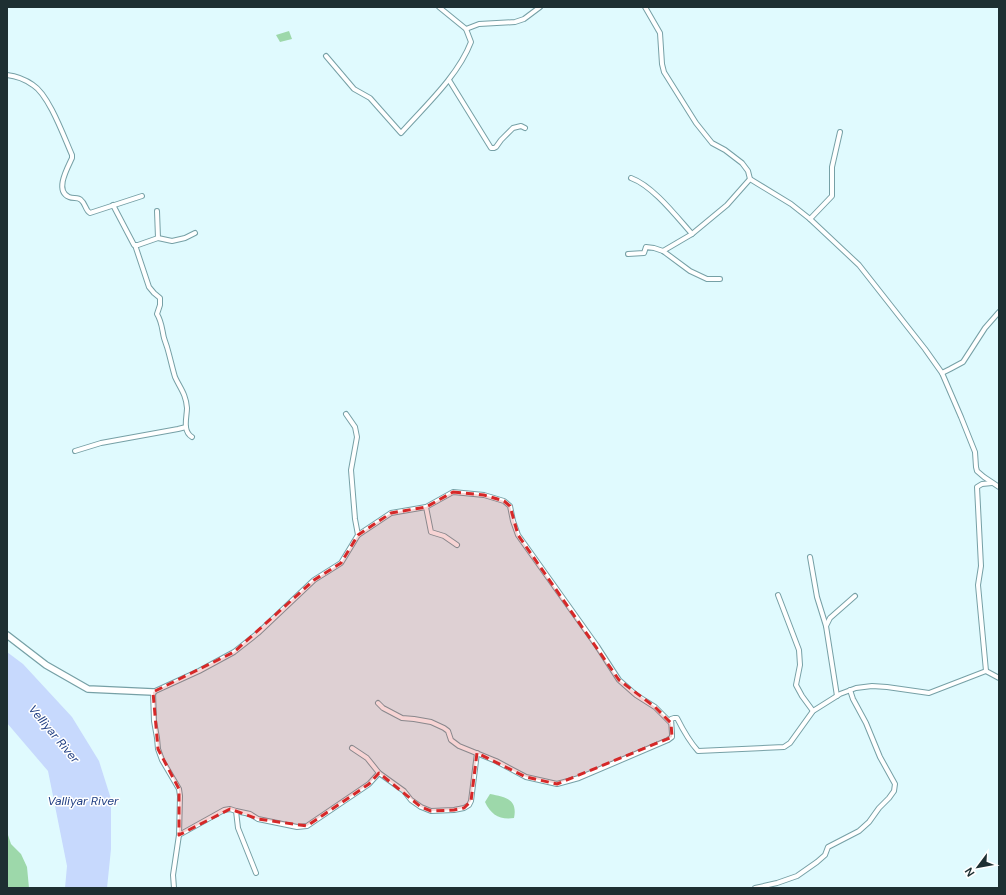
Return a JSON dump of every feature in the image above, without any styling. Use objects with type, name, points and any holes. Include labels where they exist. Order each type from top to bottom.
[{"type":"street","points":[[326,56],[354,89],[370,98],[401,133],[449,80],[467,52],[471,42],[466,29],[439,7]]},
{"type":"street","points":[[466,29],[479,24],[524,20],[540,7]]},
{"type":"street","points":[[645,7],[660,33],[664,72],[696,123],[712,143],[725,150],[742,163],[748,171],[750,180],[791,204],[810,219],[859,265],[942,373],[975,452],[977,471],[999,487]]},
{"type":"street","points":[[7,75],[15,76],[33,85],[43,94],[50,107],[72,155],[62,184],[64,192],[70,198],[79,198],[83,202],[87,211],[90,213],[142,196]]},
{"type":"street","points":[[449,80],[491,148],[496,147],[513,128],[521,126],[525,128]]},
{"type":"street","points":[[810,219],[832,196],[832,167],[840,132]]},
{"type":"street","points":[[631,178],[639,181],[650,189],[692,234]]},
{"type":"street","points":[[664,251],[692,234],[727,205],[750,180]]},
{"type":"street","points":[[113,205],[134,245],[136,245],[150,287],[160,298],[158,314],[176,378],[186,399],[186,427],[189,435],[192,437]]},
{"type":"street","points":[[157,211],[158,238]]},
{"type":"street","points":[[136,245],[158,238],[172,241],[185,238],[195,233]]},
{"type":"street","points":[[628,254],[644,253],[646,247],[654,248],[664,251],[690,271],[708,279],[720,279]]},
{"type":"street","points":[[942,373],[963,362],[985,328],[999,312]]},
{"type":"street","points":[[346,414],[355,427],[357,437],[351,470],[355,519],[358,534]]},
{"type":"street","points":[[76,451],[101,443],[186,427]]},
{"type":"street","points":[[986,671],[978,585],[981,566],[977,488],[982,484],[992,483]]},
{"type":"street","points":[[7,635],[46,665],[88,689],[153,692],[199,671],[234,652],[258,633],[314,580],[341,563],[358,534],[391,514],[426,507],[453,492],[484,495],[504,501],[510,506],[513,522],[518,535],[597,646],[618,680],[636,695],[655,706],[671,723]]},
{"type":"street","points":[[426,507],[431,532],[444,536],[457,545]]},
{"type":"street","points":[[810,557],[817,597],[826,626],[837,696]]},
{"type":"street","points":[[778,594],[799,650],[800,665],[796,685],[813,711]]},
{"type":"street","points":[[826,626],[830,618],[855,596]]},
{"type":"street","points":[[378,703],[383,708],[402,718],[431,722],[444,728],[448,732],[451,740],[459,746],[526,777],[557,784],[579,778],[668,740],[672,737],[671,719],[674,718],[677,718],[691,743],[698,751],[784,747],[790,743],[813,711],[837,696],[856,688],[880,686],[929,693],[986,671],[999,678]]},
{"type":"street","points":[[755,888],[777,883],[797,876],[826,855],[828,847],[859,831],[869,822],[894,791],[895,784],[880,757],[850,690]]},
{"type":"street","points":[[153,692],[154,721],[158,749],[167,770],[179,788],[180,796],[179,835],[173,875],[174,888]]},
{"type":"street","points":[[352,748],[367,758],[379,773],[404,791],[411,800],[421,807],[431,810],[454,810],[464,808],[469,805],[471,801],[477,754]]},
{"type":"street","points":[[179,835],[224,810],[230,809],[250,814],[258,819],[297,827],[307,826],[369,784],[379,773]]},
{"type":"street","points":[[236,811],[238,828],[256,873]]},
{"type":"highlighted area","points":[[453,492],[484,495],[504,501],[510,506],[518,535],[619,680],[655,707],[671,723],[672,737],[557,784],[526,777],[477,753],[471,801],[464,808],[454,810],[431,811],[421,807],[379,773],[369,784],[307,826],[258,819],[230,809],[179,835],[179,789],[158,749],[153,692],[234,652],[314,580],[341,563],[358,535],[391,513],[426,507]]},
{"type":"green space","points":[[289,31],[292,39],[280,42],[276,35]]},
{"type":"green space","points":[[490,794],[501,796],[512,803],[515,812],[514,818],[496,816],[487,807],[485,802]]},
{"type":"green space","points":[[7,832],[11,844],[21,854],[27,867],[29,888],[7,888]]},
{"type":"water","name":"Valliyar River","points":[[7,652],[23,664],[72,717],[99,761],[111,799],[111,849],[107,888],[65,888],[67,866],[48,771],[7,723]]},
{"type":"water label","name":"Velliyar River","points":[[54,734]]}]
